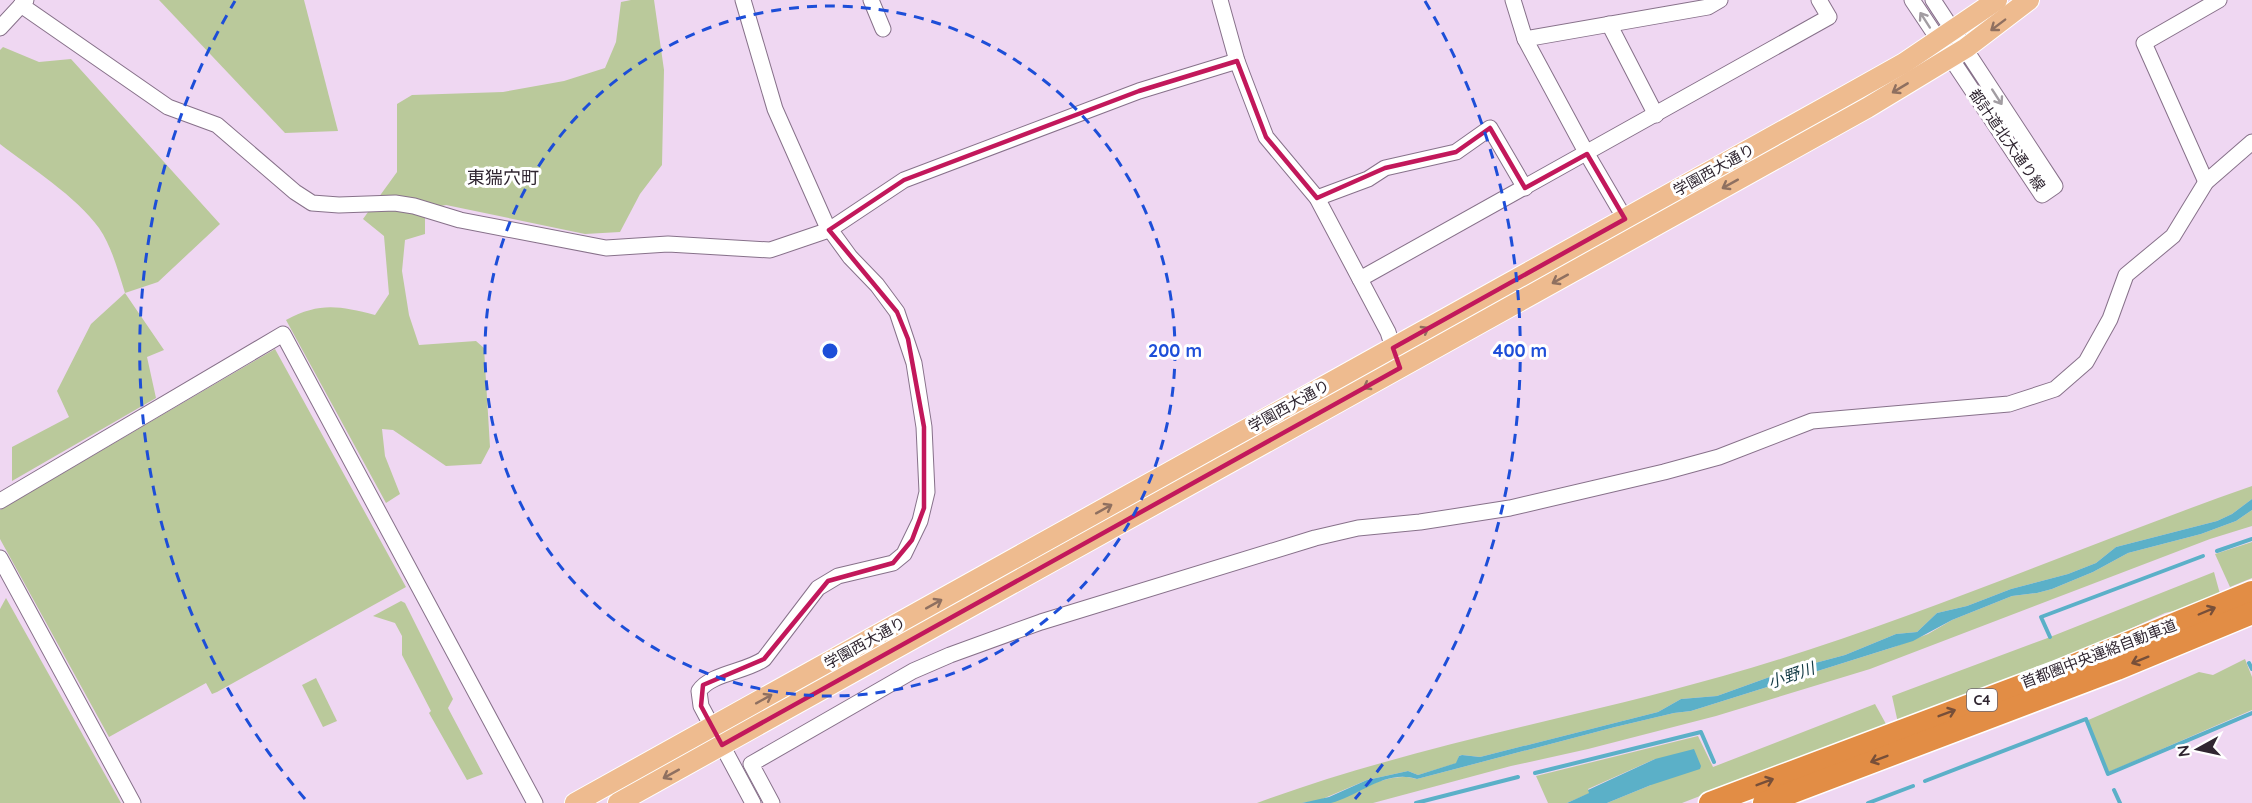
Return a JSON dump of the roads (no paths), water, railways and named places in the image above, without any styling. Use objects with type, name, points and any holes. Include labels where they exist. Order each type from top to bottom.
[{"type":"highway","name":"首都圏中央連絡自動車道","points":[[1710,803],[2055,673],[2252,592]]},
{"type":"highway","name":"首都圏中央連絡自動車道","points":[[1764,803],[2117,669],[2252,613]]},
{"type":"main road","name":"学園西大通り","points":[[575,803],[1894,69],[1946,36],[1996,0]]},
{"type":"main road","name":"学園西大通り","points":[[618,803],[1867,108],[1958,53],[2029,0]]},
{"type":"street","points":[[742,0],[775,109],[829,230],[850,257],[877,285],[897,312],[908,339],[919,386],[927,473],[924,508],[904,554],[893,563],[882,567],[853,571],[828,580],[818,588],[764,659],[755,666],[708,681],[699,691],[701,705],[753,803]]},
{"type":"street","points":[[871,0],[883,29]]},
{"type":"street","points":[[1220,0],[1237,61],[1266,137],[1317,198],[1388,332],[1400,368]]},
{"type":"street","points":[[1513,0],[1525,39],[1587,154],[1626,219]]},
{"type":"street","points":[[1525,39],[1708,7],[1720,0]]},
{"type":"street","points":[[1360,279],[1829,17],[1819,0]]},
{"type":"street","points":[[1912,0],[1946,36],[1958,53]]},
{"type":"street","points":[[1933,0],[1946,36]]},
{"type":"street","points":[[2206,182],[2144,43],[2219,0]]},
{"type":"street","points":[[0,28],[23,3],[168,107],[217,124],[295,192],[312,203],[339,205],[395,203],[414,206],[460,220],[606,248],[668,244],[770,250],[829,230],[904,180],[1139,92],[1237,61]]},
{"type":"street","points":[[1609,24],[1656,115]]},
{"type":"street","name":"都計道北大通り線","points":[[1958,53],[2055,186],[2042,195],[1958,53]]},
{"type":"street","points":[[1317,198],[1368,179],[1385,168],[1456,152],[1490,128],[1524,188]]},
{"type":"street","points":[[772,803],[751,764],[913,670],[1041,622],[1316,538],[1358,528],[1420,522],[1510,508],[1719,457],[1812,421],[2009,404],[2055,389],[2086,362],[2110,319],[2126,275],[2173,236],[2206,182],[2252,142]]},
{"type":"street","points":[[0,501],[283,334],[535,803]]},
{"type":"street","points":[[0,558],[133,803]]},
{"type":"water","name":"小野川","points":[[2252,499],[2252,510],[2236,521],[2201,534],[2128,553],[2093,572],[2052,589],[2012,596],[1952,620],[1913,641],[1691,711],[1615,727],[1417,779],[1405,777],[1383,780],[1331,803],[1302,803],[1329,797],[1367,780],[1408,771],[1418,775],[1456,763],[1462,755],[1480,757],[1658,712],[1681,699],[1717,696],[1789,670],[1845,655],[1896,634],[1917,632],[1937,613],[1967,606],[2011,589],[2068,574],[2096,563],[2116,547],[2217,521],[2232,514]]},
{"type":"water","points":[[1694,749],[1701,766],[1700,769],[1607,803],[1567,803],[1589,793],[1588,790],[1655,759]]},
{"type":"waterway","points":[[2217,551],[2252,539]]},
{"type":"waterway","points":[[2050,637],[2041,617],[2203,556]]},
{"type":"waterway","points":[[2249,663],[2252,669]]},
{"type":"waterway","points":[[1925,781],[2086,719],[2108,774],[2252,713]]},
{"type":"waterway","points":[[1535,773],[1701,732],[1714,762]]},
{"type":"waterway","points":[[1416,803],[1518,777]]},
{"type":"waterway","points":[[1868,803],[1913,786]]},
{"type":"waterway","points":[[2114,790],[2120,803]]},
{"type":"district","name":"東猯穴町","points":[[503,178]]}]
